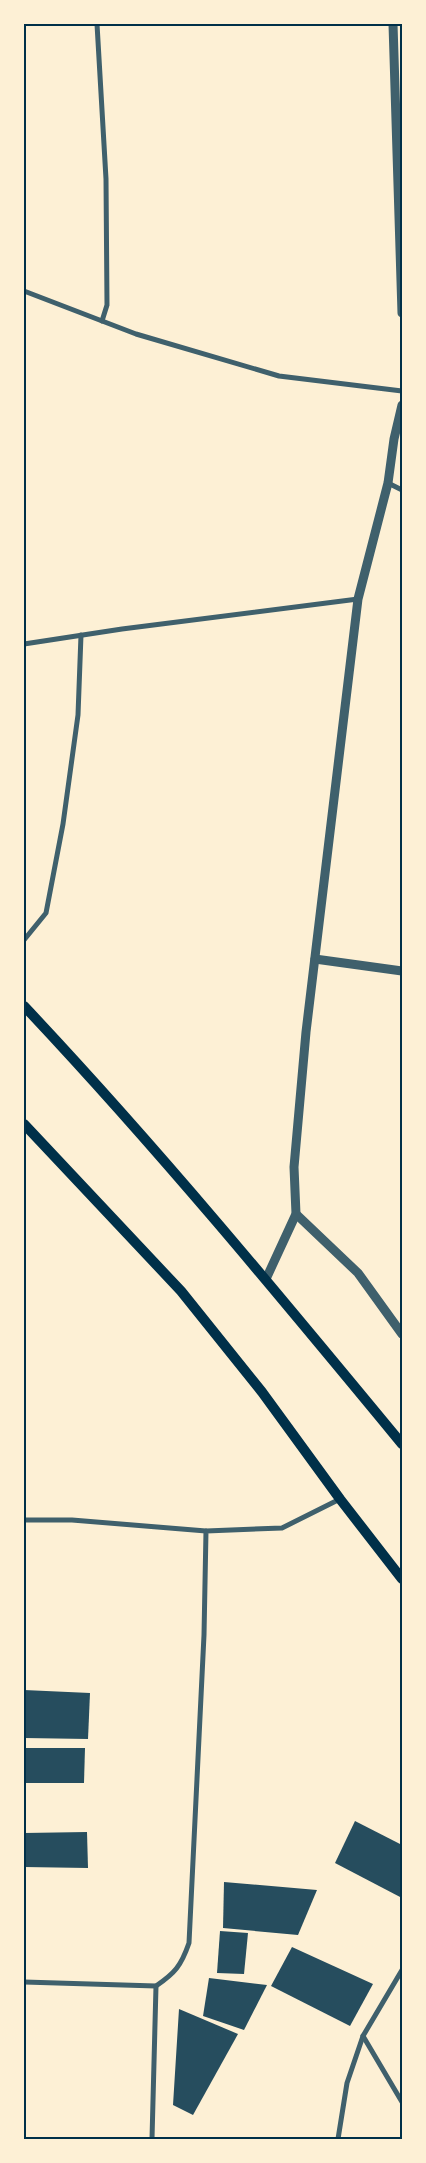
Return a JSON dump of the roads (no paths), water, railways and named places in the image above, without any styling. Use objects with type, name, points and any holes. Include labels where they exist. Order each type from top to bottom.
[{"type":"main road","points":[[24,1006],[266,1279],[402,1444]]},
{"type":"main road","points":[[24,1124],[181,1291],[262,1392],[340,1499],[402,1579]]},
{"type":"street","points":[[97,24],[106,179],[107,305],[102,321]]},
{"type":"street","points":[[393,24],[402,313]]},
{"type":"street","points":[[24,291],[136,334],[279,376],[402,391]]},
{"type":"street","points":[[266,1279],[296,1214],[294,1167],[315,959],[358,599],[388,483],[394,439],[402,405]]},
{"type":"street","points":[[388,483],[402,490]]},
{"type":"street","points":[[24,644],[358,599]]},
{"type":"street","points":[[24,940],[46,913],[62,832],[78,715],[80,635]]},
{"type":"street","points":[[315,959],[402,971]]},
{"type":"street","points":[[296,1214],[358,1273],[402,1334]]},
{"type":"street","points":[[24,1520],[72,1520],[206,1531],[282,1528],[340,1499]]},
{"type":"street","points":[[24,1982],[156,1986],[174,1974],[183,1960],[189,1943],[204,1635],[206,1531]]},
{"type":"street","points":[[338,2139],[347,2083],[363,2036],[402,1970]]},
{"type":"street","points":[[152,2139],[156,1986]]},
{"type":"street","points":[[363,2036],[402,2102]]}]
